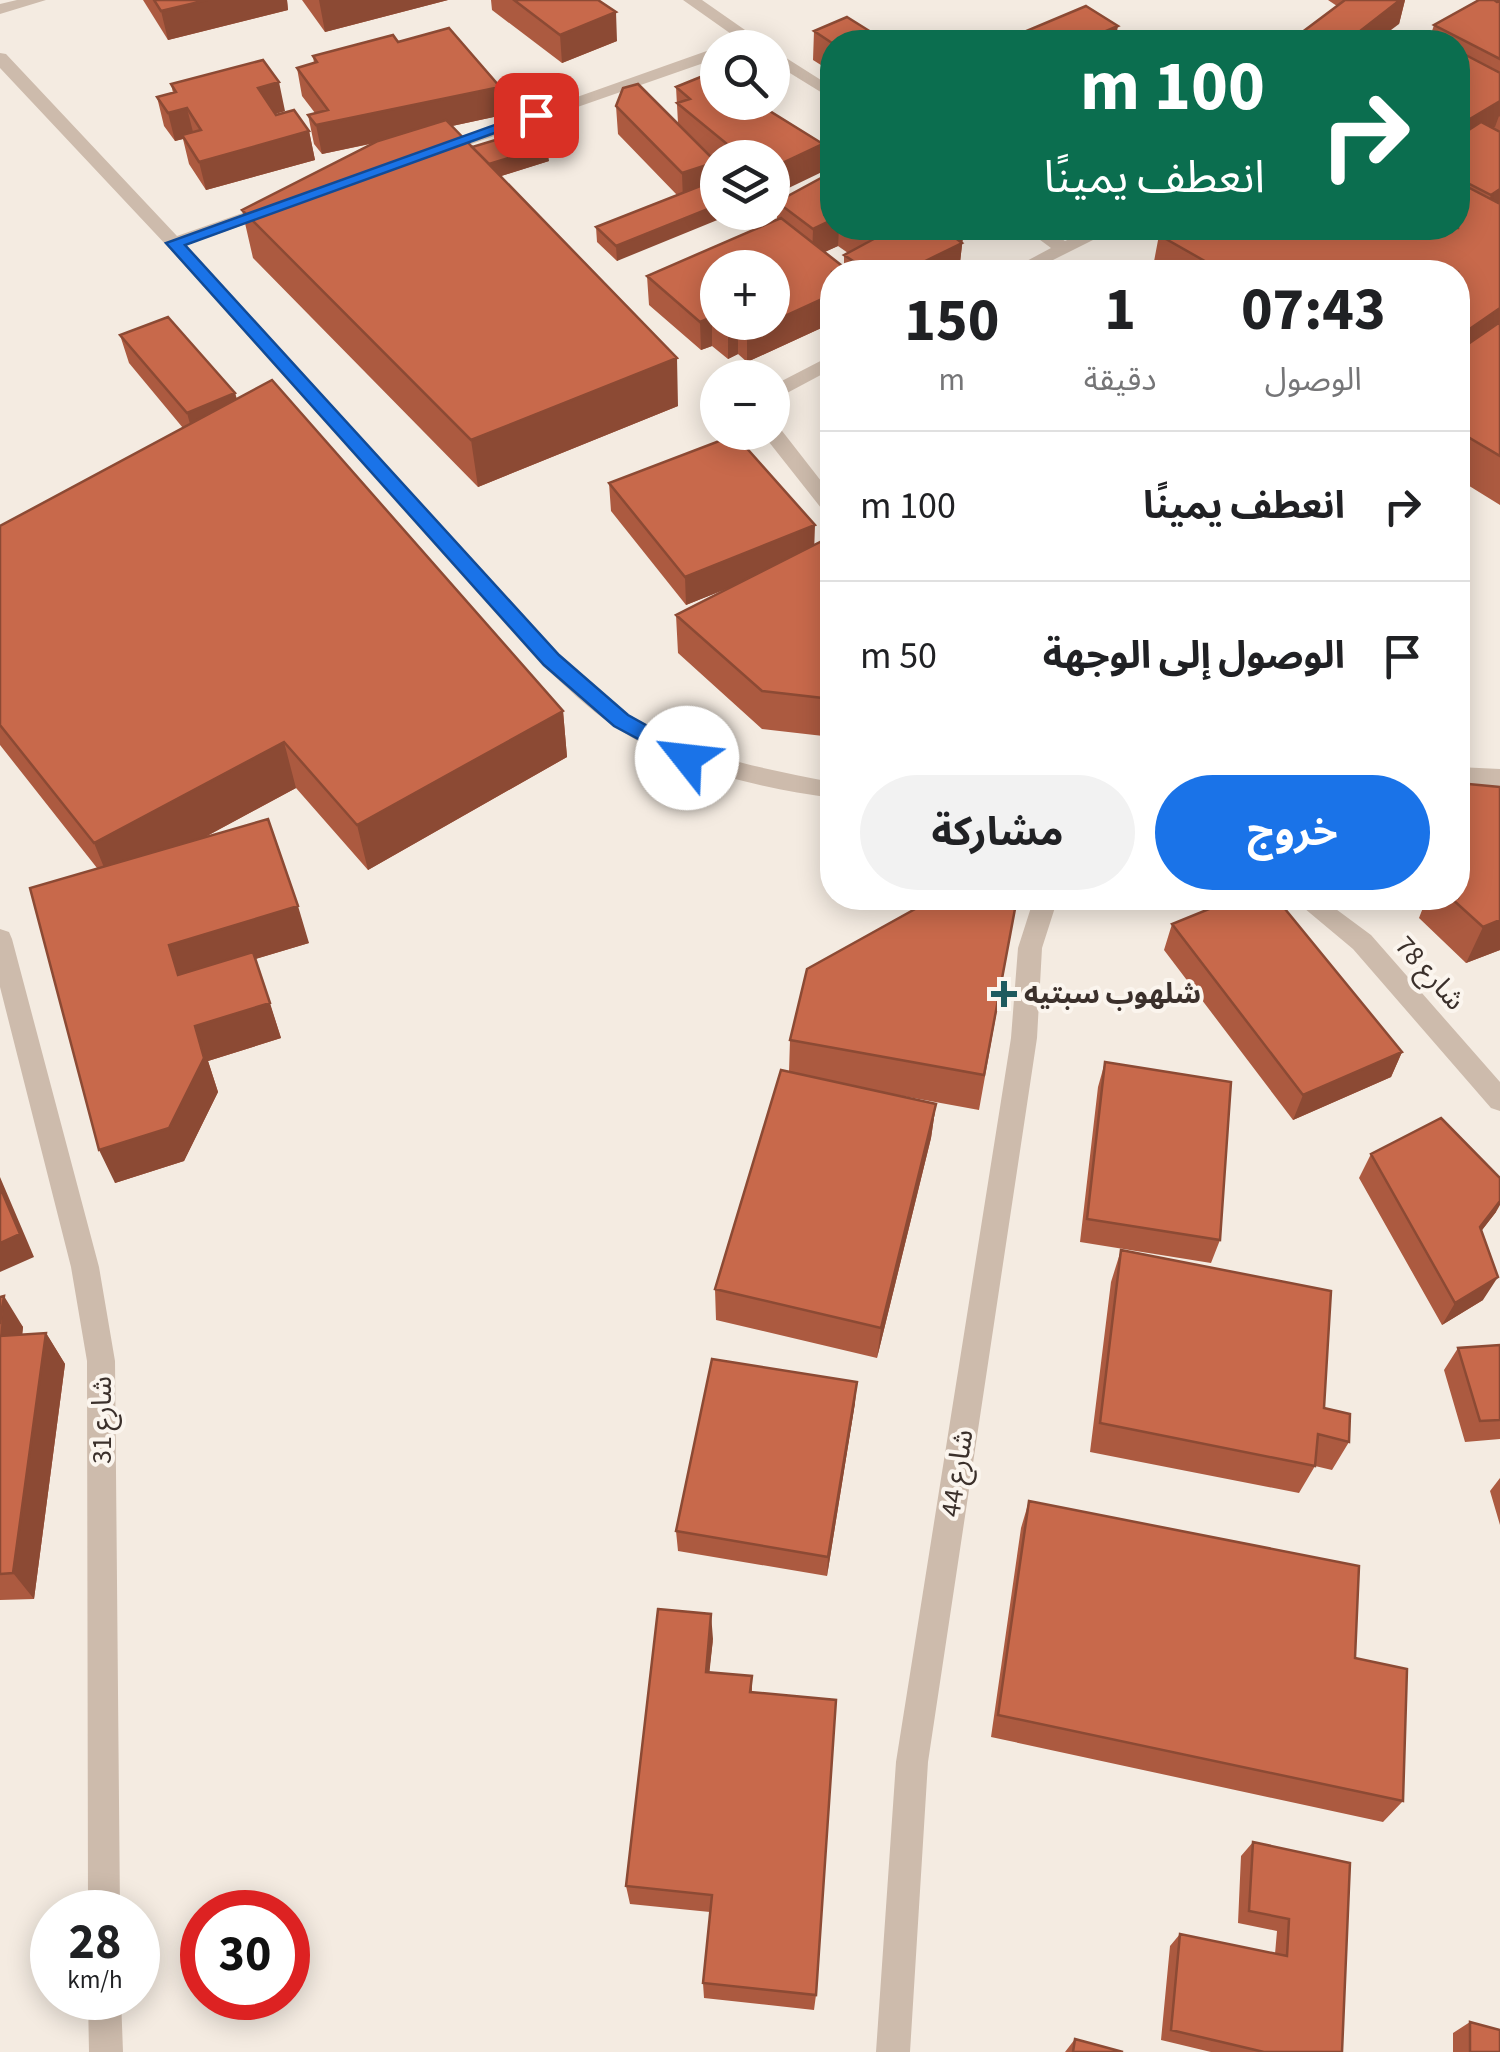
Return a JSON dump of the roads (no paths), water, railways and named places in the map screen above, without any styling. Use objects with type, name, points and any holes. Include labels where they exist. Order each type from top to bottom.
[{"type":"street","points":[[0,9],[38,0]]},
{"type":"street","points":[[691,0],[737,30]]},
{"type":"street","points":[[0,58],[174,243],[552,660],[621,720],[687,758],[766,779],[820,788]]},
{"type":"street","points":[[418,157],[700,58]]},
{"type":"street","points":[[790,66],[820,86]]},
{"type":"street","points":[[174,243],[287,203]]},
{"type":"street","points":[[1051,240],[1065,249]]},
{"type":"street","points":[[1042,260],[1083,240]]},
{"type":"street","points":[[790,385],[820,369]]},
{"type":"street","points":[[786,450],[820,493]]},
{"type":"street","points":[[1470,777],[1500,778]]},
{"type":"street","name":"شارع 44","points":[[893,2052],[912,1762],[1024,1038],[1028,958],[1040,910]]},
{"type":"street","name":"شارع 78","points":[[1320,910],[1362,942],[1500,1100]]},
{"type":"street","name":"شارع 31","points":[[0,939],[85,1267],[102,1361],[104,1890]]},
{"type":"street","points":[[105,2020],[106,2052]]},
{"type":"place","name":"شلهوب سبتيه","points":[[1004,994]]}]
